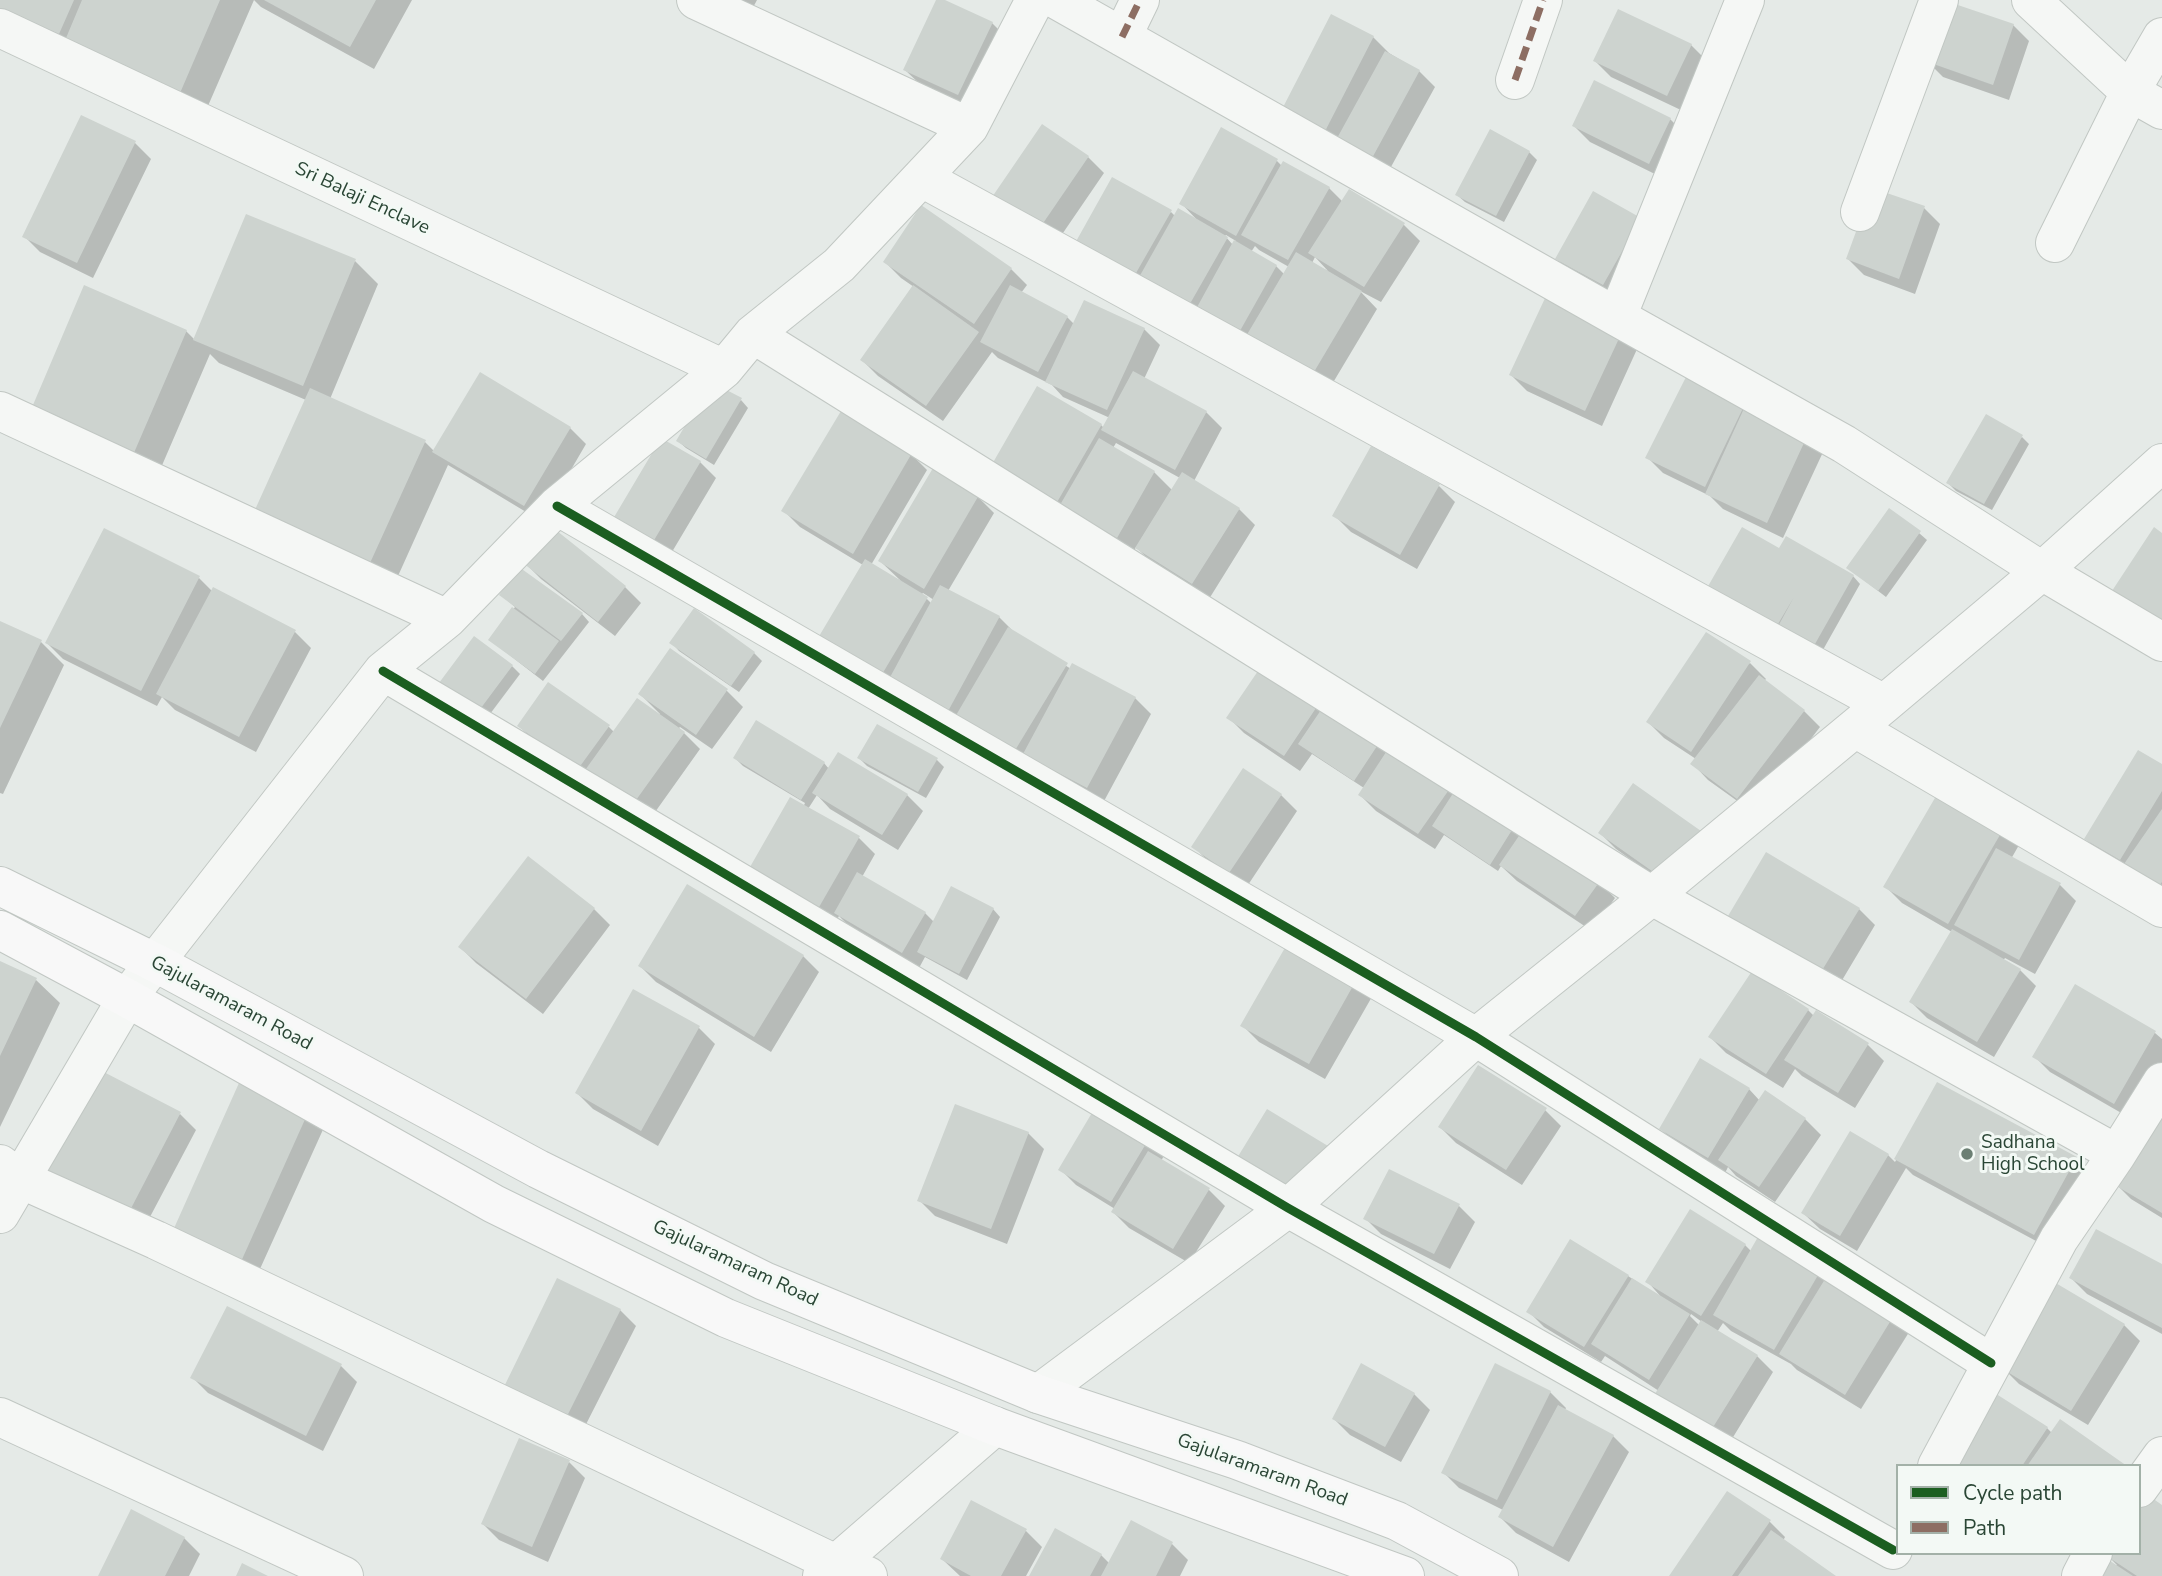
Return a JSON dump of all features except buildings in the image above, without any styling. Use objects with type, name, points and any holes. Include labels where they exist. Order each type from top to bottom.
[{"type":"main road","name":"Gajularamaram Road","points":[[0,886],[156,963],[538,1169],[764,1281],[1038,1394],[1237,1461],[1397,1521],[1499,1576]]},
{"type":"main road","points":[[0,930],[127,998],[494,1204],[726,1318],[995,1426],[1405,1576]]},
{"type":"street","points":[[696,0],[969,127]]},
{"type":"street","points":[[0,1214],[10,1172],[127,998],[383,671],[447,619],[557,506],[724,369],[753,334],[839,265],[969,127],[1035,0]]},
{"type":"street","points":[[1058,0],[1844,444],[2042,571],[2162,642]]},
{"type":"street","points":[[1122,37],[1140,0]]},
{"type":"street","points":[[1515,80],[1544,0]]},
{"type":"street","points":[[1617,317],[1745,0]]},
{"type":"street","points":[[1860,212],[1940,0]]},
{"type":"street","points":[[2031,0],[2146,101]]},
{"type":"street","name":"Sri Balaji Enclave","points":[[0,28],[724,369]]},
{"type":"street","points":[[2055,243],[2146,101],[2162,37]]},
{"type":"street","points":[[922,178],[1884,704]]},
{"type":"street","points":[[753,334],[1652,896],[2118,1154]]},
{"type":"street","points":[[0,411],[447,619]]},
{"type":"street","points":[[1038,1394],[1288,1208],[1476,1037],[1884,704],[2042,571],[2162,463]]},
{"type":"street","points":[[557,506],[1476,1037],[1991,1363]]},
{"type":"street","points":[[383,671],[1288,1208],[1888,1555]]},
{"type":"street","points":[[1855,728],[2162,908]]},
{"type":"street","points":[[1938,1464],[2059,1239],[2118,1154],[2162,1082]]},
{"type":"street","points":[[10,1172],[842,1572],[995,1426]]},
{"type":"street","points":[[0,1417],[344,1576]]},
{"type":"street","points":[[2141,1485],[2162,1456]]},
{"type":"street","points":[[2081,1576],[2092,1555]]},
{"type":"marked path","points":[[1122,37],[1140,0]]},
{"type":"marked path","points":[[1515,80],[1543,0]]},
{"type":"cycle path","points":[[557,506],[1476,1037],[1991,1363]]},
{"type":"cycle path","points":[[383,671],[1288,1208],[1893,1550]]},
{"type":"place","name":"Sadhana High School","points":[[1967,1154]]}]
